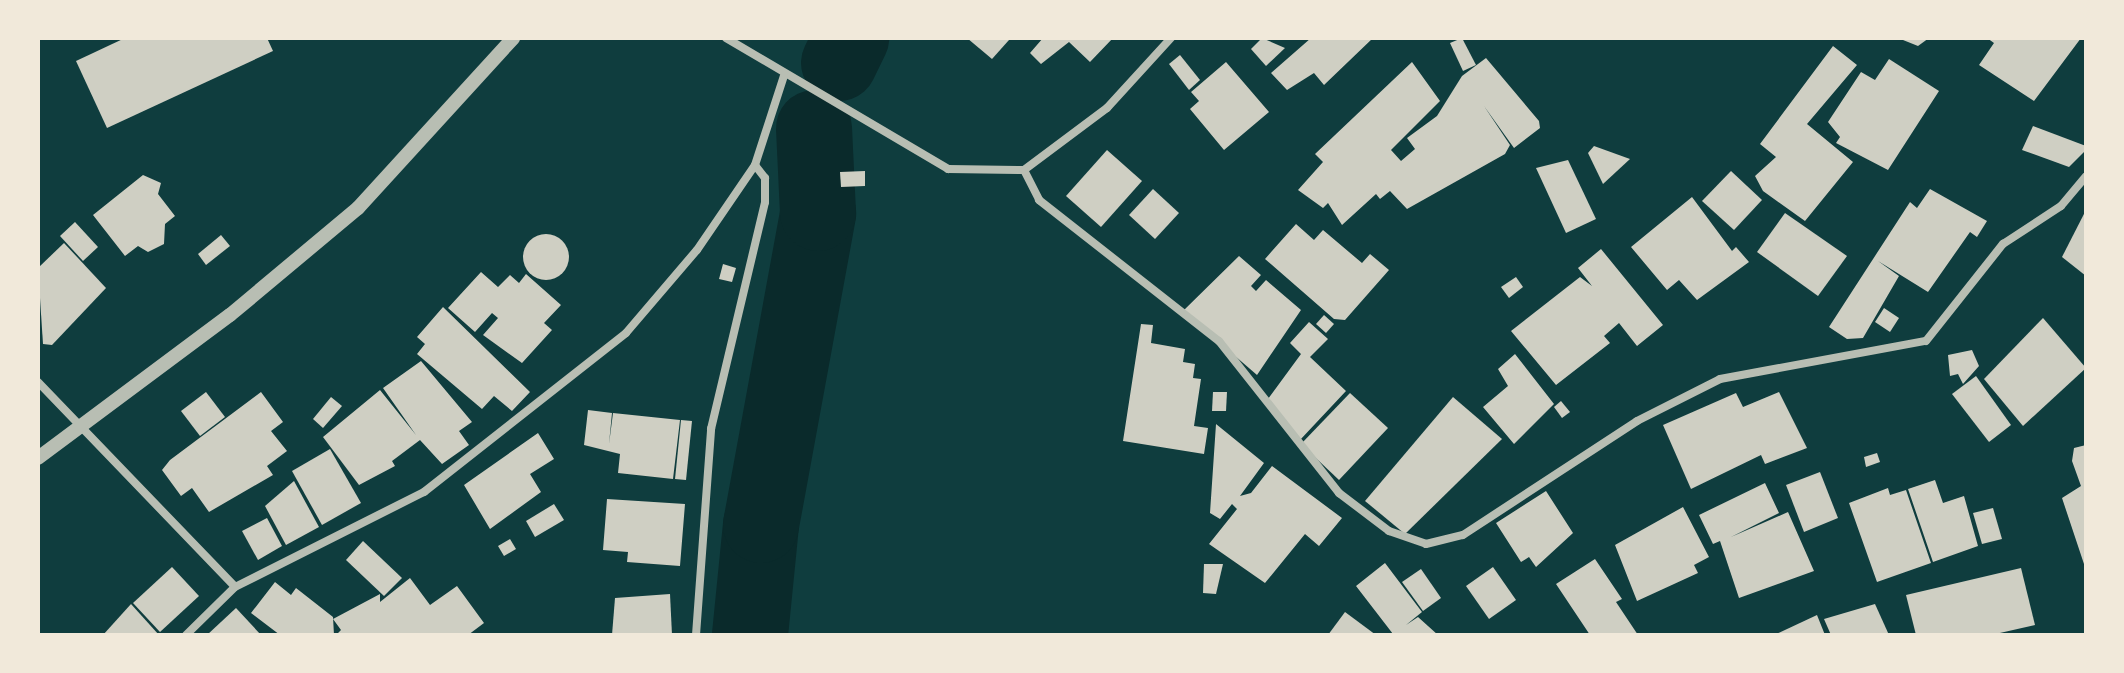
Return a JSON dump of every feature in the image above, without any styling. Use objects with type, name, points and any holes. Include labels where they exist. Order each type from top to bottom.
[{"type":"street","points":[[38,458],[82,429],[358,208],[513,38]]},
{"type":"street","points":[[726,38],[784,76],[948,169],[1024,170],[1107,108],[1171,38]]},
{"type":"street","points":[[186,635],[235,587],[424,492],[626,333],[697,250],[755,165],[784,76]]},
{"type":"street","points":[[696,635],[711,429],[765,202],[765,178],[755,165]]},
{"type":"street","points":[[1024,170],[1039,200],[1219,341],[1339,493],[1389,531],[1426,544],[1463,535],[1637,421],[1720,379],[1926,341],[2003,244],[2061,206],[2086,176]]},
{"type":"street","points":[[38,382],[235,587]]},
{"type":"building","points":[[125,38],[267,38],[273,51],[107,128],[76,61]]},
{"type":"building","points":[[967,38],[1007,38],[1009,40],[992,59]]},
{"type":"building","points":[[1043,38],[1113,38],[1090,62],[1069,42],[1041,64],[1030,53]]},
{"type":"building","points":[[1262,38],[1285,48],[1266,66],[1251,49]]},
{"type":"building","points":[[1311,38],[1373,38],[1324,85],[1314,73],[1287,90],[1271,73]]},
{"type":"building","points":[[1462,38],[1476,65],[1463,71],[1450,43]]},
{"type":"building","points":[[1898,38],[1929,38],[1918,46]]},
{"type":"building","points":[[1987,38],[2081,38],[2034,101],[1979,65],[1994,43]]},
{"type":"building","points":[[1833,46],[1857,65],[1807,124],[1853,162],[1805,221],[1763,191],[1755,176],[1776,157],[1760,144]]},
{"type":"building","points":[[1180,55],[1200,80],[1189,90],[1169,64]]},
{"type":"building","points":[[1486,58],[1539,121],[1540,128],[1514,148],[1484,106],[1510,145],[1505,154],[1407,209],[1390,191],[1380,199],[1376,194],[1342,225],[1328,203],[1323,208],[1298,190],[1323,162],[1315,154],[1412,62],[1440,101],[1391,150],[1401,161],[1415,149],[1407,138],[1437,116],[1462,76]]},
{"type":"building","points":[[1889,59],[1939,91],[1888,170],[1836,143],[1840,137],[1828,122],[1861,72],[1875,80]]},
{"type":"building","points":[[1226,62],[1269,112],[1224,150],[1190,109],[1199,101],[1191,92]]},
{"type":"building","points":[[2033,126],[2086,146],[2086,150],[2069,167],[2022,150]]},
{"type":"building","points":[[1594,146],[1630,159],[1603,184],[1588,153]]},
{"type":"building","points":[[1107,150],[1142,181],[1101,227],[1066,196]]},
{"type":"building","points":[[1568,160],[1596,219],[1566,233],[1536,168]]},
{"type":"building","points":[[865,171],[865,186],[841,187],[840,172]]},
{"type":"building","points":[[1731,171],[1762,200],[1734,230],[1702,201]]},
{"type":"building","points":[[143,175],[161,183],[158,194],[175,216],[165,224],[164,244],[148,252],[138,246],[125,256],[93,215]]},
{"type":"building","points":[[1153,189],[1179,213],[1155,239],[1129,215]]},
{"type":"building","points":[[1930,189],[1987,221],[1977,237],[1970,232],[1928,292],[1878,261],[1899,276],[1863,338],[1847,339],[1829,327],[1910,202],[1917,208]]},
{"type":"building","points":[[1692,197],[1732,251],[1736,247],[1749,262],[1697,300],[1679,280],[1667,290],[1631,247]]},
{"type":"building","points":[[2086,210],[2086,276],[2062,257]]},
{"type":"building","points":[[1785,213],[1847,256],[1818,296],[1757,252]]},
{"type":"building","points":[[75,222],[98,247],[83,261],[60,236]]},
{"type":"building","points":[[1296,224],[1314,240],[1323,230],[1362,263],[1370,254],[1389,270],[1345,320],[1334,319],[1265,259]]},
{"type":"building","points":[[546,234],[562,241],[569,257],[562,273],[546,280],[530,273],[523,257],[530,241]]},
{"type":"building","points":[[221,235],[230,246],[206,265],[198,254]]},
{"type":"building","points":[[64,243],[106,288],[52,345],[43,344],[38,268]]},
{"type":"building","points":[[1601,249],[1663,325],[1637,346],[1619,323],[1604,336],[1610,343],[1556,385],[1511,331],[1580,277],[1592,286],[1578,268]]},
{"type":"building","points":[[1239,256],[1261,275],[1251,286],[1256,291],[1266,280],[1301,310],[1257,375],[1183,311]]},
{"type":"building","points":[[723,264],[736,268],[732,282],[719,279]]},
{"type":"building","points":[[481,272],[498,287],[510,275],[519,283],[526,274],[561,305],[544,323],[552,330],[522,363],[483,335],[498,318],[492,313],[475,332],[448,308]]},
{"type":"building","points":[[1516,277],[1523,287],[1509,298],[1501,287]]},
{"type":"building","points":[[443,307],[530,392],[512,411],[494,396],[482,409],[417,354],[425,344],[417,337]]},
{"type":"building","points":[[1884,308],[1899,318],[1890,332],[1875,322]]},
{"type":"building","points":[[1324,315],[1334,324],[1326,333],[1316,324]]},
{"type":"building","points":[[2043,318],[2086,368],[2023,426],[1984,379]]},
{"type":"building","points":[[1309,322],[1328,339],[1310,357],[1346,391],[1300,440],[1268,399],[1301,354],[1290,343]]},
{"type":"building","points":[[1141,324],[1153,325],[1151,343],[1185,349],[1183,362],[1195,364],[1193,378],[1201,379],[1194,426],[1208,428],[1204,454],[1123,441]]},
{"type":"building","points":[[1972,350],[1979,366],[1963,384],[1958,374],[1950,376],[1948,355]]},
{"type":"building","points":[[1515,354],[1554,404],[1514,444],[1483,407],[1508,386],[1498,369]]},
{"type":"building","points":[[421,361],[472,422],[459,431],[469,445],[442,464],[420,440],[392,461],[395,466],[359,485],[323,437],[380,390],[416,435],[383,388]]},
{"type":"building","points":[[1976,376],[2011,425],[1989,442],[1952,394]]},
{"type":"building","points":[[206,392],[225,417],[200,436],[181,411]]},
{"type":"building","points":[[261,392],[283,422],[271,431],[287,451],[267,466],[273,475],[209,512],[192,488],[181,496],[162,470],[170,460]]},
{"type":"building","points":[[1213,392],[1227,392],[1226,411],[1212,411]]},
{"type":"building","points":[[1779,392],[1807,448],[1765,464],[1761,455],[1691,489],[1663,425],[1736,393],[1743,407]]},
{"type":"building","points":[[1350,393],[1388,428],[1339,480],[1301,444]]},
{"type":"building","points":[[331,397],[342,406],[323,428],[313,419]]},
{"type":"building","points":[[1453,397],[1502,439],[1405,534],[1365,501]]},
{"type":"building","points":[[1561,401],[1570,412],[1562,418],[1554,407]]},
{"type":"building","points":[[588,410],[612,413],[609,444],[613,413],[680,420],[673,479],[618,473],[620,454],[584,445]]},
{"type":"building","points":[[681,420],[692,421],[686,480],[675,479]]},
{"type":"building","points":[[1216,424],[1264,463],[1240,496],[1251,493],[1272,466],[1342,518],[1319,546],[1305,534],[1265,583],[1209,544],[1237,509],[1232,504],[1220,519],[1210,513]]},
{"type":"building","points":[[538,433],[554,459],[530,474],[541,492],[490,529],[464,485]]},
{"type":"building","points":[[2086,445],[2085,567],[2062,498],[2081,486],[2072,461],[2074,448]]},
{"type":"building","points":[[330,449],[361,503],[322,525],[292,471]]},
{"type":"building","points":[[1877,453],[1880,462],[1866,467],[1864,457]]},
{"type":"building","points":[[1820,472],[1838,518],[1804,532],[1786,485]]},
{"type":"building","points":[[1935,480],[1943,503],[1964,496],[1978,546],[1933,562],[1908,489]]},
{"type":"building","points":[[294,481],[319,527],[286,545],[265,506]]},
{"type":"building","points":[[1765,483],[1779,513],[1731,537],[1788,512],[1814,571],[1739,598],[1720,541],[1713,544],[1699,515]]},
{"type":"building","points":[[1888,488],[1890,495],[1906,490],[1931,563],[1877,582],[1849,503]]},
{"type":"building","points":[[1546,491],[1573,533],[1536,567],[1529,557],[1521,562],[1496,523]]},
{"type":"building","points":[[607,499],[685,504],[680,566],[627,562],[628,552],[603,550]]},
{"type":"building","points":[[554,504],[564,520],[535,537],[526,521]]},
{"type":"building","points":[[1683,507],[1709,557],[1694,565],[1698,573],[1637,601],[1615,545]]},
{"type":"building","points":[[1993,508],[2002,539],[1982,544],[1973,513]]},
{"type":"building","points":[[267,518],[282,546],[258,560],[242,531]]},
{"type":"building","points":[[510,539],[516,549],[504,556],[498,546]]},
{"type":"building","points":[[363,541],[402,578],[384,596],[346,560]]},
{"type":"building","points":[[1595,559],[1622,599],[1616,602],[1638,635],[1590,635],[1556,584]]},
{"type":"building","points":[[1385,563],[1422,612],[1406,625],[1418,617],[1438,635],[1393,634],[1356,586]]},
{"type":"building","points":[[1204,564],[1223,564],[1216,594],[1203,593]]},
{"type":"building","points":[[172,567],[199,596],[160,632],[133,603]]},
{"type":"building","points":[[1493,567],[1516,600],[1489,619],[1466,586]]},
{"type":"building","points":[[2021,568],[2035,625],[1991,635],[1916,635],[1906,595]]},
{"type":"building","points":[[1421,569],[1441,598],[1423,611],[1402,582]]},
{"type":"building","points":[[410,578],[430,605],[457,586],[484,623],[468,635],[336,635],[341,630],[333,619],[380,594],[380,602]]},
{"type":"building","points":[[275,582],[291,595],[296,588],[333,617],[334,635],[280,635],[251,613]]},
{"type":"building","points":[[670,594],[672,635],[612,635],[615,598]]},
{"type":"building","points":[[131,604],[159,635],[103,635]]},
{"type":"building","points":[[1875,604],[1889,635],[1831,635],[1824,619]]},
{"type":"building","points":[[236,608],[261,635],[207,635]]},
{"type":"building","points":[[1345,612],[1376,635],[1328,635]]},
{"type":"building","points":[[1817,615],[1825,635],[1774,635]]},
{"type":"waterway","points":[[839,63],[851,38]]},
{"type":"waterway","points":[[750,635],[761,525],[818,213],[814,128]]}]
